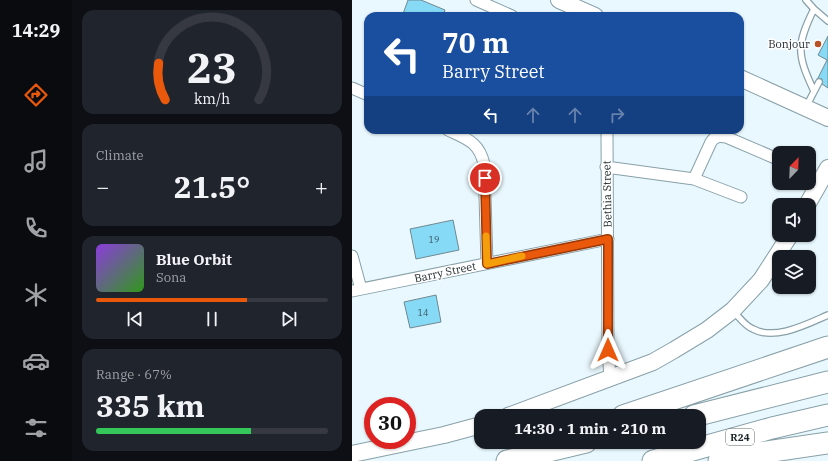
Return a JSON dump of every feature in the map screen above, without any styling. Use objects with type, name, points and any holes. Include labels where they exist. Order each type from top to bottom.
[{"type":"highway","points":[[644,409],[828,347]]},
{"type":"highway","points":[[706,413],[828,382]]},
{"type":"highway","name":"R24","points":[[653,461],[772,428],[828,415]]},
{"type":"highway","points":[[719,461],[759,453],[828,443]]},
{"type":"highway","points":[[540,452],[546,449]]},
{"type":"highway","points":[[507,461],[554,449]]},
{"type":"street","points":[[476,0],[503,12]]},
{"type":"street","points":[[559,0],[586,12]]},
{"type":"street","points":[[744,80],[828,118]]},
{"type":"street","points":[[352,88],[364,93]]},
{"type":"street","points":[[456,134],[476,145],[481,153],[484,164],[487,264]]},
{"type":"street","name":"Bethia Street","points":[[607,134],[608,350],[610,378]]},
{"type":"street","points":[[694,179],[714,138],[719,136],[726,137],[772,157]]},
{"type":"street","points":[[606,167],[694,179],[741,197]]},
{"type":"street","points":[[811,198],[828,168]]},
{"type":"street","name":"Barry Street","points":[[356,290],[608,239]]},
{"type":"street","points":[[527,409],[652,362],[707,330],[733,310],[761,280],[785,242]]},
{"type":"street","points":[[352,256],[356,290]]},
{"type":"street","points":[[352,454],[444,435],[474,427]]},
{"type":"lane","points":[[806,0],[828,21]]},
{"type":"lane","points":[[814,9],[804,30],[800,48],[806,74],[814,91]]},
{"type":"lane","points":[[806,108],[819,82]]},
{"type":"lane","points":[[733,310],[753,330],[772,334],[800,327],[828,315]]},
{"type":"building","points":[[408,0],[421,0],[445,10],[444,12],[404,12]]},
{"type":"building","points":[[828,36],[828,88],[822,84],[822,79],[818,78],[827,60],[818,55]]},
{"type":"building","points":[[453,220],[459,250],[416,259],[410,229]]},
{"type":"building","points":[[436,295],[441,322],[410,328],[404,302]]},
{"type":"slow traffic","points":[[486,236],[487,264],[522,256]]},
{"type":"place","name":"Bonjour","points":[[818,44]]},
{"type":"route","points":[[485,178],[487,264],[608,239],[608,350]]}]
